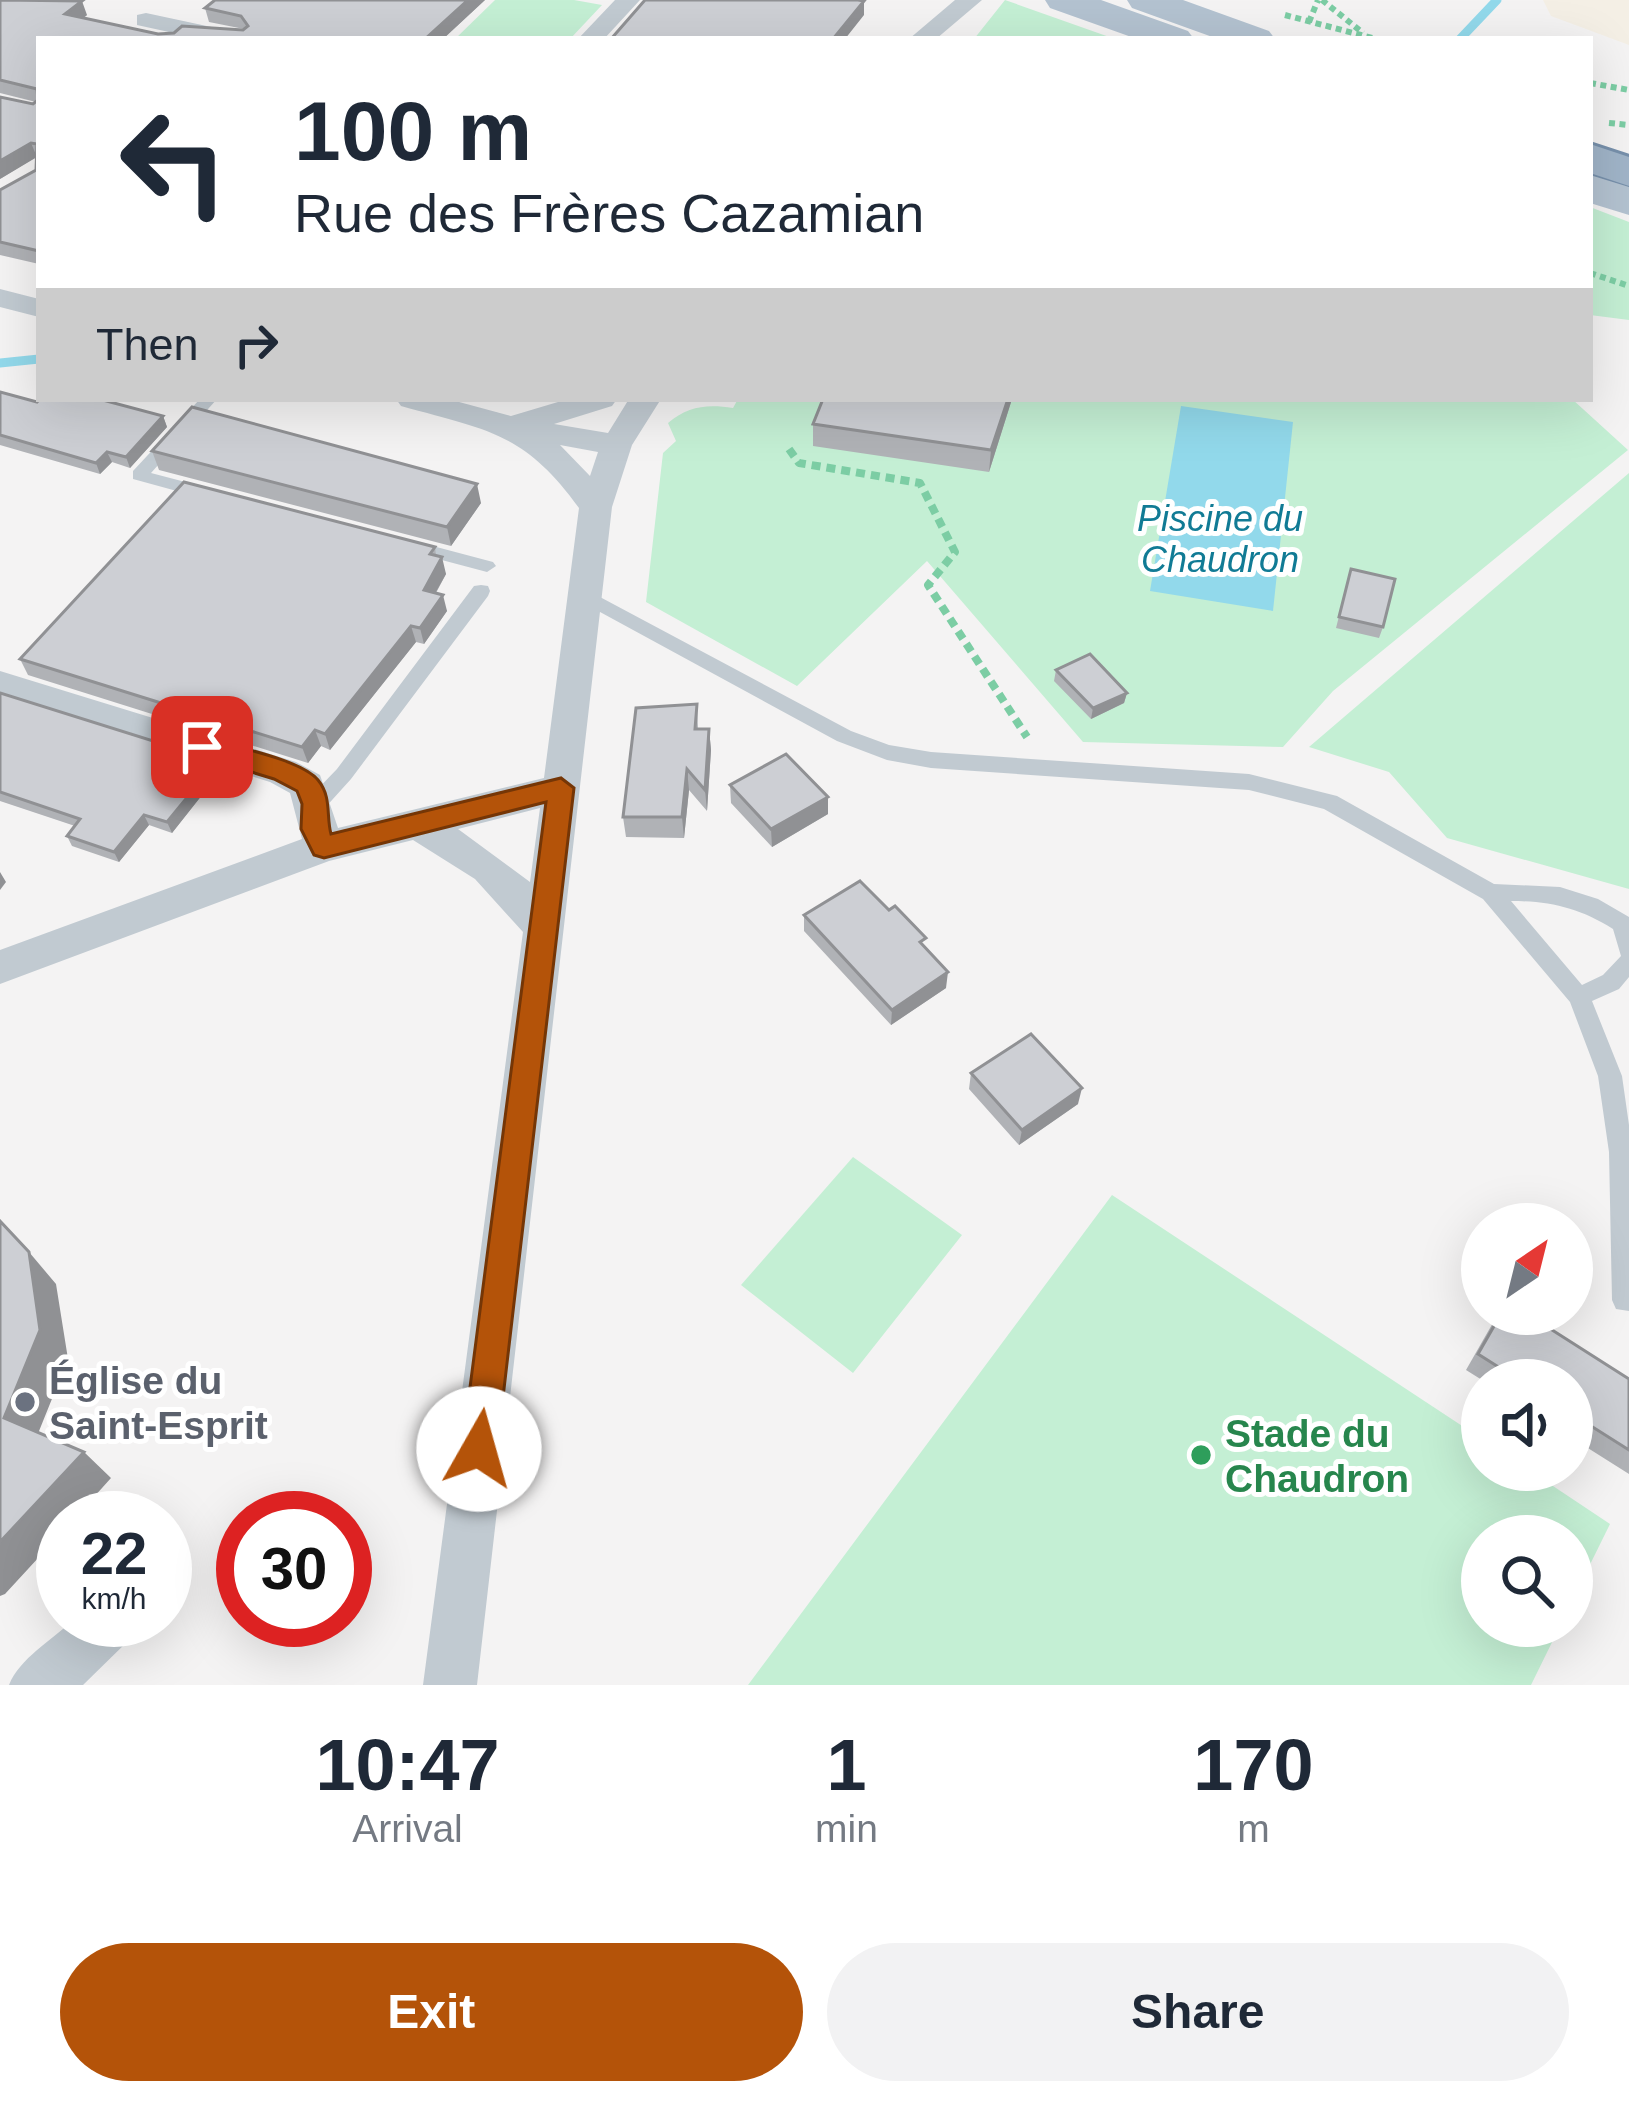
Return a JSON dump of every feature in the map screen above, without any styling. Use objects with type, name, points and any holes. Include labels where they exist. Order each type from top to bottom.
[{"type":"highway","points":[[1593,159],[1629,172]]},
{"type":"main road","points":[[1064,0],[1166,36]]},
{"type":"main road","points":[[1146,0],[1262,24]]},
{"type":"main road","points":[[1593,147],[1629,159]]},
{"type":"main road","points":[[1593,189],[1629,202]]},
{"type":"street","points":[[126,36],[172,0]]},
{"type":"street","points":[[921,36],[935,0]]},
{"type":"street","points":[[924,36],[970,0]]},
{"type":"street","points":[[592,36],[619,1]]},
{"type":"street","points":[[146,20],[221,36]]},
{"type":"street","points":[[0,298],[36,307]]},
{"type":"street","points":[[423,402],[512,427],[616,446]]},
{"type":"street","points":[[512,427],[591,402]]},
{"type":"street","points":[[450,1685],[596,507],[616,446],[643,402]]},
{"type":"street","points":[[512,427],[564,464],[596,507]]},
{"type":"street","points":[[0,684],[283,772],[307,785],[316,804],[315,829],[324,847]]},
{"type":"street","points":[[474,809],[521,779],[568,733]]},
{"type":"street","points":[[0,968],[324,847],[561,788]]},
{"type":"street","points":[[418,824],[500,873],[520,892],[544,930]]},
{"type":"street","points":[[36,1685],[83,1647]]},
{"type":"lane","points":[[206,402],[139,475],[231,500]]},
{"type":"lane","points":[[394,542],[487,566]]},
{"type":"lane","points":[[316,804],[344,774],[481,591]]},
{"type":"lane","points":[[585,595],[844,736],[887,752],[931,760],[1249,782],[1330,802],[1491,892],[1580,997],[1610,1076],[1621,1152],[1624,1300]]},
{"type":"lane","points":[[1491,892],[1535,890],[1585,899],[1623,925],[1629,952]]},
{"type":"lane","points":[[1580,997],[1611,982],[1629,962]]},
{"type":"path","points":[[1309,22],[1320,0],[1366,35]]},
{"type":"path","points":[[1262,24],[1309,22],[1366,35]]},
{"type":"path","points":[[1593,83],[1629,89]]},
{"type":"path","points":[[1593,274],[1629,286]]},
{"type":"path","points":[[789,448],[799,463],[920,483],[955,552],[928,585],[1048,768]]},
{"type":"green space","points":[[495,0],[574,0],[602,5],[573,36],[458,36]]},
{"type":"green space","points":[[1005,0],[1107,36],[976,36]]},
{"type":"green space","points":[[1593,208],[1629,222],[1629,320],[1593,315]]},
{"type":"green space","name":"Piscine du Chaudron","points":[[736,402],[1575,402],[1628,450],[1333,691],[1283,747],[1083,742],[927,561],[797,686],[646,602],[663,453],[676,441],[668,423],[698,408],[733,408]]},
{"type":"green space","points":[[1629,473],[1629,889],[1447,838],[1389,772],[1309,747]]},
{"type":"green space","points":[[853,1157],[962,1235],[853,1373],[741,1285]]},
{"type":"green space","name":"Stade du Chaudron","points":[[1112,1195],[1461,1425],[1461,1491],[1560,1491],[1610,1524],[1593,1558],[1593,1515],[1461,1515],[1461,1647],[1550,1647],[1531,1685],[748,1685]]},
{"type":"sand","points":[[1543,0],[1629,0],[1629,45],[1551,16]]},
{"type":"water","name":"Piscine du Chaudron","points":[[1181,406],[1293,422],[1273,611],[1150,591]]},
{"type":"building","points":[[0,0],[82,1],[65,14],[158,34],[174,33],[182,26],[243,30],[248,26],[241,16],[205,8],[215,0],[468,0],[428,36],[36,36],[36,89],[0,80]]},
{"type":"building","points":[[645,0],[864,1],[835,36],[614,36]]},
{"type":"building","points":[[0,97],[36,102],[36,144],[0,161]]},
{"type":"building","points":[[36,170],[36,250],[0,242],[0,190]]},
{"type":"building","points":[[0,392],[36,402],[110,402],[163,416],[126,457],[107,452],[96,463],[0,435]]},
{"type":"building","points":[[822,402],[1007,402],[991,450],[813,424]]},
{"type":"building","points":[[192,407],[477,484],[447,527],[152,451]]},
{"type":"building","points":[[184,482],[435,547],[430,554],[442,557],[424,590],[443,595],[420,628],[411,626],[325,734],[315,730],[302,747],[20,659]]},
{"type":"building","points":[[1351,569],[1395,579],[1383,627],[1339,617]]},
{"type":"building","points":[[1090,654],[1127,693],[1093,708],[1056,670]]},
{"type":"building","points":[[0,693],[217,761],[167,822],[144,815],[114,852],[67,836],[80,819],[0,792]]},
{"type":"building","points":[[697,704],[695,729],[709,729],[705,790],[687,769],[682,817],[623,817],[636,708]]},
{"type":"building","points":[[786,754],[828,797],[771,829],[730,785]]},
{"type":"building","points":[[860,881],[889,910],[895,906],[926,938],[920,942],[948,972],[892,1010],[804,915]]},
{"type":"building","points":[[1031,1034],[1082,1088],[1022,1130],[971,1073]]},
{"type":"building","points":[[0,1221],[29,1252],[40,1330],[4,1418],[84,1452],[48,1491],[36,1491],[36,1503],[0,1542]]},
{"type":"building","points":[[1489,1335],[1560,1335],[1629,1379],[1629,1450],[1593,1427],[1593,1359],[1486,1359],[1478,1354]]},
{"type":"waterway","points":[[1463,36],[1497,0]]},
{"type":"waterway","points":[[0,363],[36,359]]},
{"type":"place","name":"Église du Saint-Esprit","points":[[25,1402]]},
{"type":"place","name":"Stade du Chaudron","points":[[1201,1455]]},
{"type":"route","points":[[202,747],[283,772],[307,785],[316,804],[315,829],[324,847],[561,788],[479,1449]]}]
